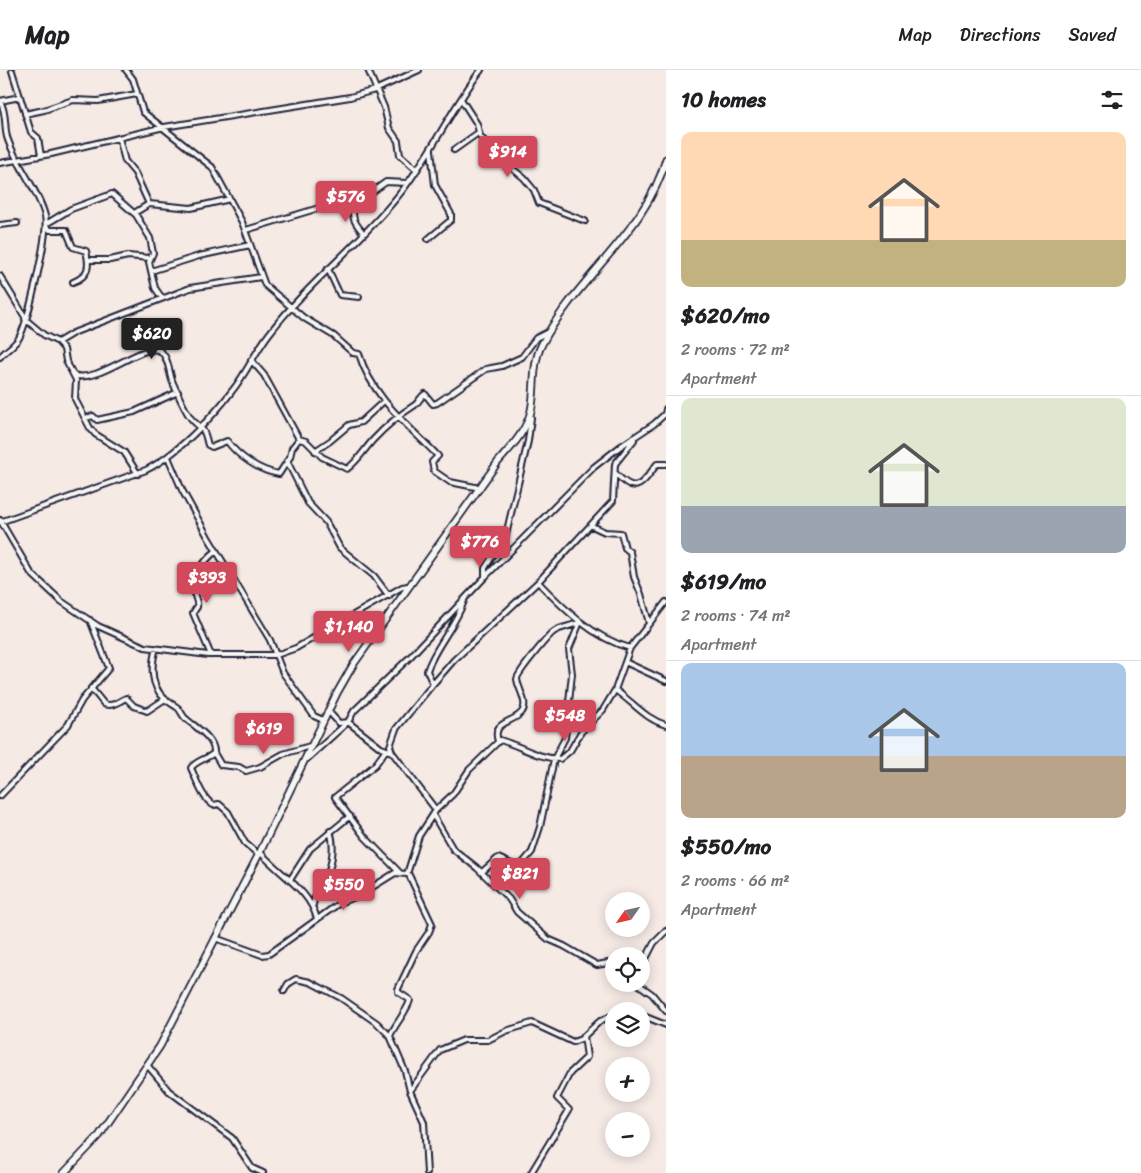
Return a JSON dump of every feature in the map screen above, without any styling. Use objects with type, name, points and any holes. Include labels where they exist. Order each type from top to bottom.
[{"type":"street","points":[[126,70],[133,79],[143,112],[212,167],[246,230],[261,277],[269,290],[318,328],[334,336],[353,353],[358,354],[366,375],[384,402],[438,456],[432,462],[434,470],[450,482],[480,488]]},
{"type":"street","points":[[368,70],[375,90],[384,107],[389,128],[398,141],[400,155],[417,170]]},
{"type":"street","points":[[0,163],[41,156],[164,127],[327,101],[375,90],[419,70]]},
{"type":"street","points":[[411,586],[402,587],[296,648],[276,655],[211,655],[156,648],[129,640],[90,620],[60,601],[35,578],[0,521],[138,474],[168,457],[233,391],[251,360],[292,307],[364,234],[407,183],[431,150],[461,99],[481,70]]},
{"type":"street","points":[[12,71],[32,135],[38,138],[41,156]]},
{"type":"street","points":[[25,114],[78,99],[98,101],[138,94]]},
{"type":"street","points":[[20,97],[0,101],[7,124],[7,137],[40,204],[46,225],[50,230],[66,230],[73,247],[86,251],[89,260],[88,269],[84,278],[73,282]]},
{"type":"street","points":[[461,99],[477,124],[478,133],[498,157],[524,178],[534,190],[539,203],[585,221]]},
{"type":"street","points":[[454,150],[478,133]]},
{"type":"street","points":[[119,138],[125,161],[136,173],[149,204]]},
{"type":"street","points":[[428,239],[450,220],[451,214],[435,185],[431,150]]},
{"type":"street","points":[[485,577],[485,568],[506,535],[528,441],[536,362],[541,346],[571,298],[610,252],[647,203],[662,176],[666,158]]},
{"type":"street","points":[[246,230],[372,192],[386,182],[407,183]]},
{"type":"street","points":[[46,225],[71,209],[112,194],[136,215],[150,238],[153,253],[149,258],[151,271],[155,288],[162,298]]},
{"type":"street","points":[[136,215],[136,212],[149,204],[191,208],[230,199]]},
{"type":"street","points":[[348,199],[354,206],[352,215],[355,223],[364,234]]},
{"type":"street","points":[[0,225],[17,223]]},
{"type":"street","points":[[0,357],[19,338],[26,318],[46,225]]},
{"type":"street","points":[[151,271],[200,256],[250,245]]},
{"type":"street","points":[[89,260],[110,260],[128,256],[149,258]]},
{"type":"street","points":[[328,269],[340,295],[359,297]]},
{"type":"street","points":[[0,276],[26,318],[44,336],[58,342],[64,349],[66,361],[76,380],[75,398],[95,434],[124,452],[138,474]]},
{"type":"street","points":[[58,342],[73,333],[158,302],[162,298],[190,288],[261,277]]},
{"type":"street","points":[[251,360],[258,366],[299,439],[306,441],[315,451],[347,469],[356,463],[367,447],[398,414],[417,403],[418,398],[425,394],[433,404],[437,403],[486,368],[502,366],[522,357],[536,338],[548,332]]},
{"type":"street","points":[[74,375],[87,377],[143,352],[157,350],[162,353],[191,420],[205,434],[208,445],[212,447],[227,440],[247,460],[272,473],[281,473],[292,448],[299,439]]},
{"type":"street","points":[[86,418],[93,416],[97,420],[134,412],[178,392]]},
{"type":"street","points":[[315,451],[330,442],[349,425],[361,422],[384,402]]},
{"type":"street","points":[[303,762],[348,722],[354,711],[415,652],[485,577],[594,467],[660,420],[666,409]]},
{"type":"street","points":[[64,1173],[99,1136],[160,1046],[260,854],[310,746],[353,665],[480,488],[517,440],[531,412]]},
{"type":"street","points":[[436,810],[392,752],[390,746],[396,729],[454,660],[538,582],[592,526],[613,501],[615,464],[636,438]]},
{"type":"street","points":[[168,457],[182,490],[216,551],[270,640],[283,673],[314,716],[323,720]]},
{"type":"street","points":[[287,461],[308,502],[326,522],[340,548],[374,576],[389,596]]},
{"type":"street","points":[[615,473],[627,485],[632,486],[646,480],[657,464],[666,464]]},
{"type":"street","points":[[592,526],[605,532],[621,534],[624,548],[630,552],[634,577],[642,594],[649,623]]},
{"type":"street","points":[[211,655],[193,613],[198,607],[195,592],[199,570],[203,561],[216,551]]},
{"type":"street","points":[[538,582],[580,622],[605,639],[630,648]]},
{"type":"street","points":[[433,684],[427,671],[429,665],[452,628],[465,599]]},
{"type":"street","points":[[498,741],[506,742],[530,754],[554,759],[560,759],[570,751],[581,732],[603,710],[615,690],[630,648],[666,602]]},
{"type":"street","points":[[0,796],[68,725],[82,700],[109,668],[90,620]]},
{"type":"street","points":[[498,741],[496,736],[499,727],[522,712],[525,706],[517,679],[519,671],[535,655],[549,635],[580,622]]},
{"type":"street","points":[[482,872],[498,858],[514,865],[521,865],[532,852],[554,759],[565,738],[572,674],[569,650],[580,622]]},
{"type":"street","points":[[156,648],[152,673],[165,699],[178,707],[186,719],[201,730],[213,745],[214,753],[222,765],[239,767],[246,771],[260,767],[284,754],[310,746]]},
{"type":"street","points":[[625,662],[666,681]]},
{"type":"street","points":[[91,688],[107,705],[116,704],[126,698],[134,706],[148,711],[165,699]]},
{"type":"street","points":[[615,690],[643,711],[652,721],[666,725]]},
{"type":"street","points":[[328,711],[340,723],[348,722],[386,750],[392,752]]},
{"type":"street","points":[[390,1036],[398,1018],[410,1004],[410,1000],[398,992],[398,989],[416,951],[432,924],[408,873],[419,836],[436,810],[453,794],[470,770],[498,741]]},
{"type":"street","points":[[386,750],[375,765],[335,797],[364,836],[400,874]]},
{"type":"street","points":[[214,753],[191,768],[198,780],[202,796],[210,803],[217,803],[225,810],[245,843],[290,880],[313,905]]},
{"type":"street","points":[[434,815],[445,840],[453,850],[482,872],[509,900],[517,912],[548,939],[597,965],[605,964]]},
{"type":"street","points":[[290,880],[310,850],[330,831],[350,816]]},
{"type":"street","points":[[317,920],[313,905],[314,898],[331,866],[332,837],[330,831]]},
{"type":"street","points":[[215,938],[262,955],[269,954],[341,902],[358,896],[395,873],[408,873]]},
{"type":"street","points":[[650,951],[654,943],[666,932]]},
{"type":"street","points":[[284,991],[288,984],[296,979],[310,982],[341,998],[377,1023],[390,1036],[405,1071],[410,1091],[424,1122],[427,1173]]},
{"type":"street","points":[[649,992],[666,1011]]},
{"type":"street","points":[[650,1019],[666,1025]]},
{"type":"street","points":[[410,1091],[437,1053],[464,1040],[488,1040],[526,1023],[532,1023],[573,1042],[605,1020]]},
{"type":"street","points":[[531,1173],[569,1110],[557,1098],[570,1074],[587,1057],[584,1036]]},
{"type":"street","points":[[148,1066],[168,1091],[232,1138],[252,1168],[263,1173]]}]
